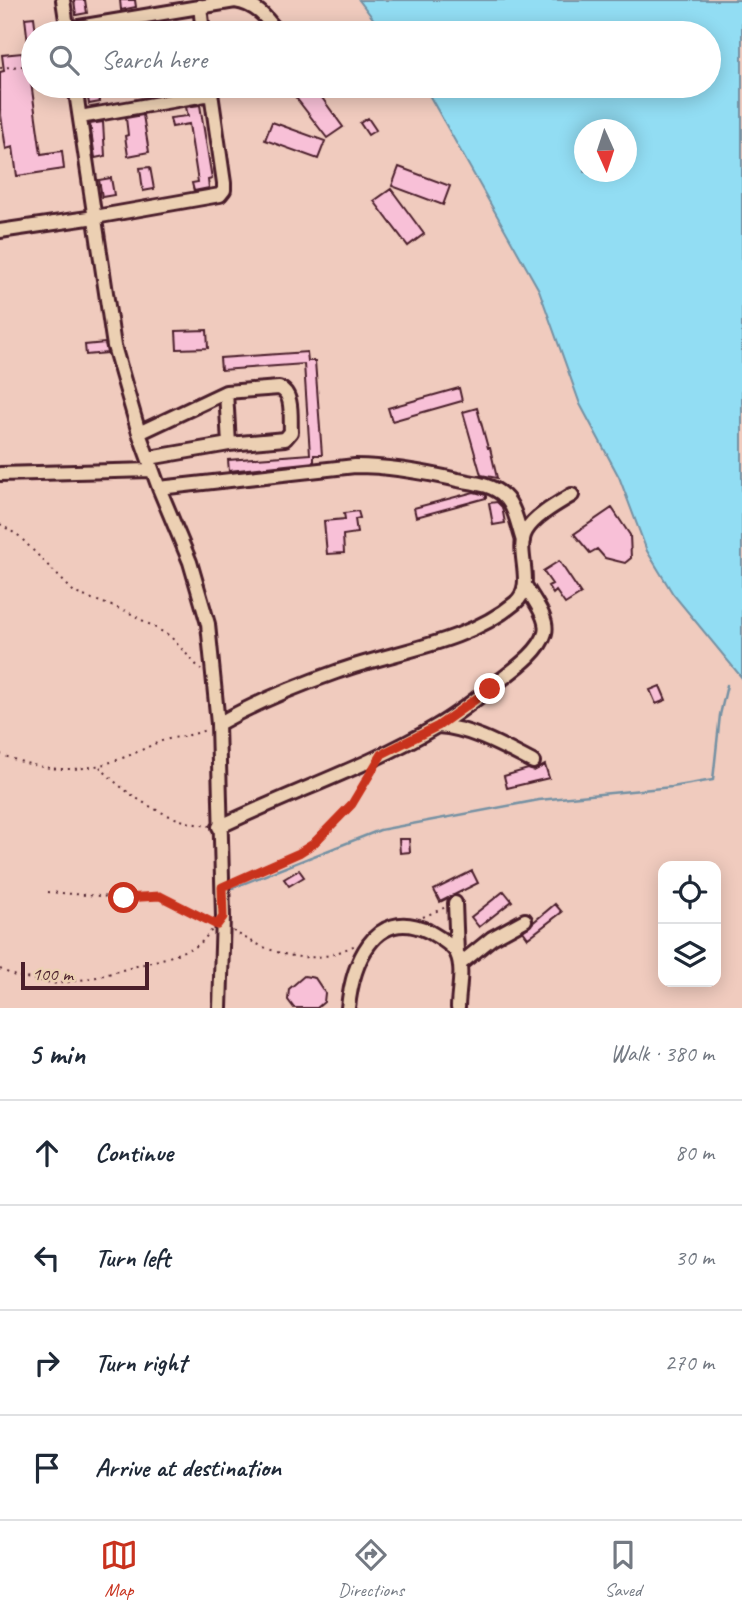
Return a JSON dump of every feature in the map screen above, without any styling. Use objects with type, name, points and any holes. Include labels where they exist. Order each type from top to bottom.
[{"type":"street","points":[[63,0],[66,21]]},
{"type":"street","points":[[120,21],[235,1],[249,3],[268,21]]},
{"type":"street","points":[[200,6],[202,21]]},
{"type":"street","points":[[77,98],[114,346],[139,433],[190,562],[208,624],[218,724],[222,887],[220,1008]]},
{"type":"street","points":[[80,117],[172,98]]},
{"type":"street","points":[[0,230],[95,217],[214,197],[222,193],[224,183],[212,98]]},
{"type":"street","points":[[0,474],[151,464],[229,444],[281,440],[291,432],[289,396],[285,390],[279,388],[226,392],[139,433]]},
{"type":"street","points":[[226,392],[229,444]]},
{"type":"street","points":[[159,488],[355,466],[384,466],[427,472],[491,487],[502,493],[510,502],[523,541],[525,585],[546,629],[544,637],[514,670],[438,726],[322,783],[271,802],[219,827]]},
{"type":"street","points":[[523,541],[529,528],[553,506],[572,495]]},
{"type":"street","points":[[218,724],[246,709],[336,671],[446,639],[481,624],[517,602],[525,585]]},
{"type":"street","points":[[438,726],[466,731],[533,762]]},
{"type":"street","points":[[455,903],[458,1008]]},
{"type":"street","points":[[458,958],[525,920]]},
{"type":"street","points":[[348,1008],[350,988],[364,948],[390,929],[411,926],[432,933],[458,958]]},
{"type":"path","points":[[0,68],[21,66]]},
{"type":"path","points":[[0,524],[19,536],[75,593],[126,611],[170,636],[201,671]]},
{"type":"path","points":[[0,754],[29,766],[82,769],[100,766],[165,740],[197,734],[218,724]]},
{"type":"path","points":[[222,887],[299,853],[316,842],[352,804],[382,754]]},
{"type":"path","points":[[100,766],[114,783],[166,813],[192,824],[219,827]]},
{"type":"path","points":[[0,969],[15,976],[57,984],[97,977],[169,957],[199,945],[217,925],[160,896],[124,898],[48,892]]},
{"type":"path","points":[[411,926],[425,915],[455,903]]},
{"type":"path","points":[[222,926],[256,945],[307,958],[325,956],[372,940]]},
{"type":"water","points":[[359,0],[742,0],[742,678],[673,594],[647,551],[619,477],[580,404],[539,290],[431,98],[721,98],[721,21],[375,21]]},
{"type":"building","points":[[74,0],[85,0],[87,13],[76,15]]},
{"type":"building","points":[[120,0],[135,0],[136,7],[121,10]]},
{"type":"building","points":[[34,17],[34,21],[25,21],[25,18]]},
{"type":"building","points":[[21,53],[21,98],[33,98],[41,154],[62,151],[64,169],[17,176],[13,147],[6,149],[0,109],[0,72],[4,71],[2,55]]},
{"type":"building","points":[[88,98],[99,98],[100,102],[89,104]]},
{"type":"building","points":[[296,98],[322,98],[343,127],[327,138]]},
{"type":"building","points":[[200,105],[212,179],[208,180],[209,188],[194,191],[192,183],[198,182],[189,124],[172,127],[170,118],[188,116],[186,107]]},
{"type":"building","points":[[143,115],[149,152],[128,156],[126,118]]},
{"type":"building","points":[[368,118],[376,130],[368,135],[360,123]]},
{"type":"building","points":[[103,122],[105,156],[95,158],[90,124]]},
{"type":"building","points":[[272,122],[325,141],[318,159],[265,140]]},
{"type":"building","points":[[150,167],[154,189],[143,191],[140,168]]},
{"type":"building","points":[[399,167],[450,186],[443,205],[392,186]]},
{"type":"building","points":[[111,178],[114,195],[102,197],[99,180]]},
{"type":"building","points":[[391,189],[424,234],[408,246],[374,201]]},
{"type":"building","points":[[207,330],[208,348],[177,349],[176,331]]},
{"type":"building","points":[[105,343],[107,353],[86,355],[85,345]]},
{"type":"building","points":[[307,352],[308,361],[315,361],[322,455],[314,455],[314,462],[229,471],[228,460],[310,454],[304,364],[221,370],[220,358]]},
{"type":"building","points":[[459,388],[462,401],[392,421],[388,408]]},
{"type":"building","points":[[477,408],[497,478],[481,475],[463,412]]},
{"type":"building","points":[[474,492],[486,495],[486,498],[416,517],[414,508]]},
{"type":"building","points":[[497,502],[502,507],[505,523],[493,525],[489,503]]},
{"type":"building","points":[[612,508],[630,535],[631,558],[625,563],[605,558],[597,549],[590,553],[574,534]]},
{"type":"building","points":[[358,511],[360,518],[355,519],[357,533],[343,535],[344,553],[327,554],[324,521],[345,519],[344,513]]},
{"type":"building","points":[[559,561],[581,594],[565,604],[556,591],[553,594],[548,586],[552,584],[543,571]]},
{"type":"building","points":[[660,686],[666,700],[656,704],[650,690]]},
{"type":"building","points":[[545,765],[549,778],[507,788],[504,776],[528,769],[534,771]]},
{"type":"building","points":[[399,839],[409,839],[410,852],[400,853]]},
{"type":"building","points":[[299,870],[304,877],[289,886],[284,879]]},
{"type":"building","points":[[472,871],[478,883],[440,902],[434,890]]},
{"type":"building","points":[[504,891],[512,901],[479,927],[471,917]]},
{"type":"building","points":[[555,904],[562,912],[528,938],[523,931]]},
{"type":"building","points":[[304,976],[315,978],[325,993],[324,1002],[317,1008],[294,1008],[288,1000],[289,989]]},
{"type":"waterway","points":[[227,890],[380,830],[539,800],[672,787],[713,780],[720,715],[727,685]]},
{"type":"route","points":[[124,898],[160,896],[217,925],[223,917],[222,887],[299,853],[313,844],[352,804],[382,754],[438,726],[490,689]]}]
